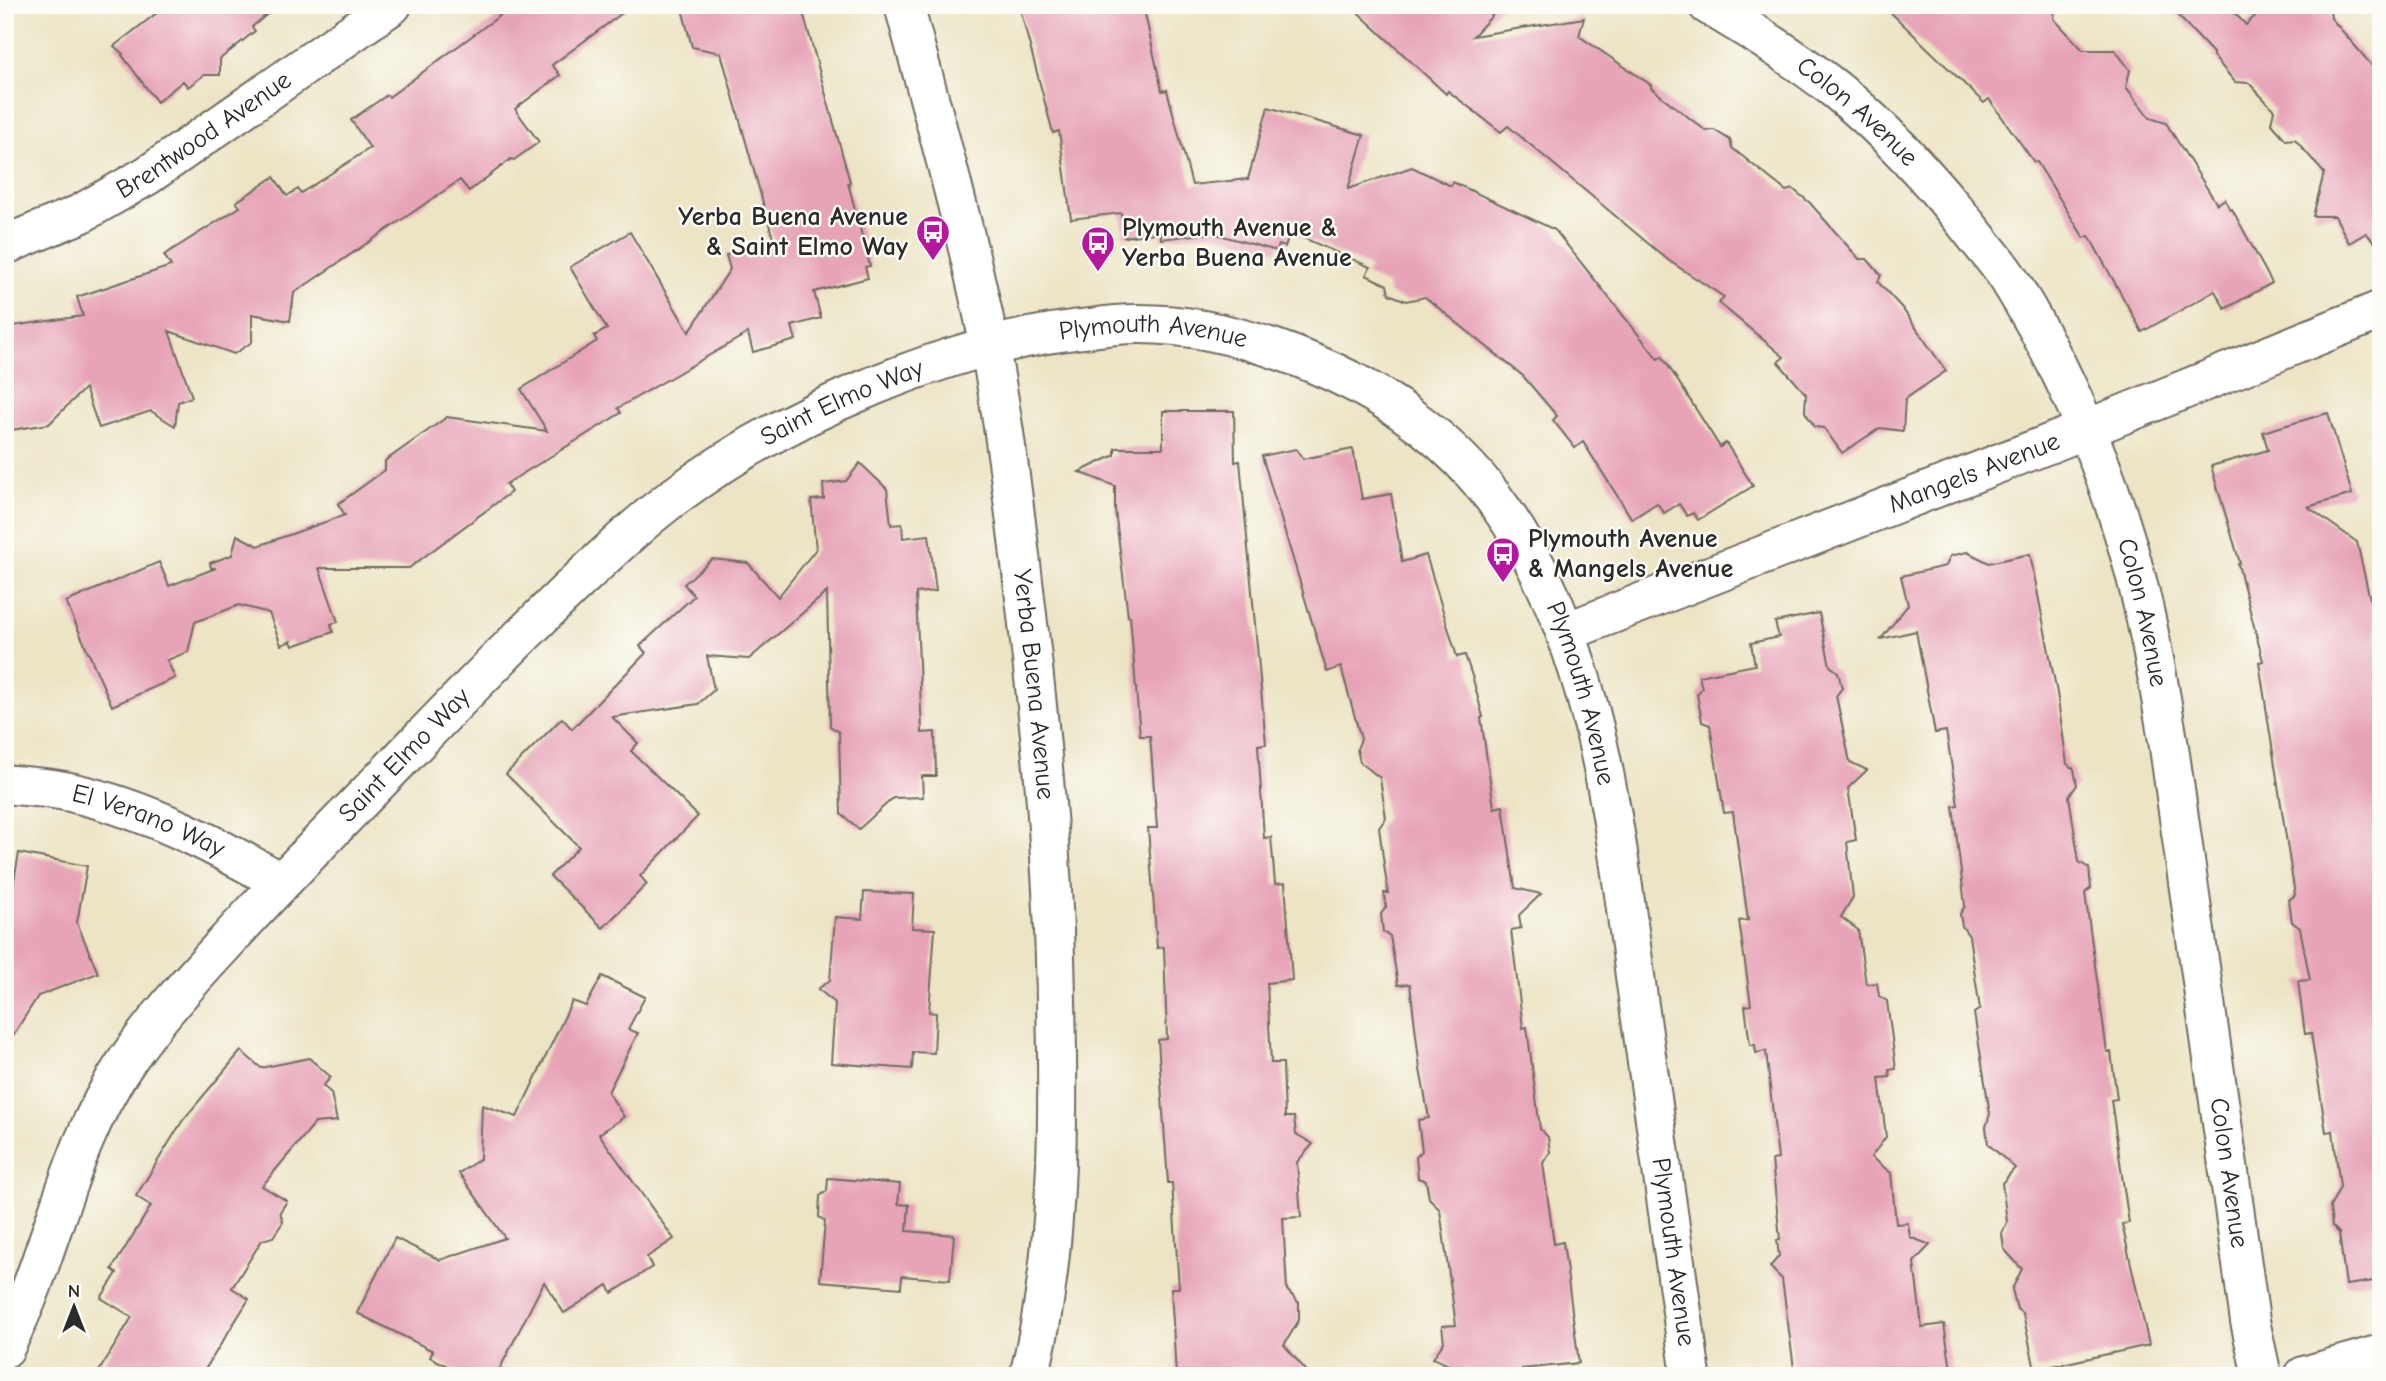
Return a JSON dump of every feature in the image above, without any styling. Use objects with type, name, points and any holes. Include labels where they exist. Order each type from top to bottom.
[{"type":"street","name":"Brentwood Avenue","points":[[5,245],[80,214],[148,176],[392,5]]},
{"type":"street","name":"Yerba Buena Avenue","points":[[904,5],[962,223],[989,345],[1008,462],[1038,700],[1049,823],[1057,1075],[1051,1226],[1045,1293],[1029,1376]]},
{"type":"street","name":"Colon Avenue","points":[[1708,5],[1764,39],[1836,91],[1901,149],[1929,180],[2009,279],[2051,352],[2087,429],[2113,500],[2137,580],[2154,660],[2169,747],[2250,1321],[2262,1376]]},
{"type":"street","name":"Mangels Avenue","points":[[1566,632],[2087,429],[2381,310]]},
{"type":"street","name":"Plymouth Avenue","points":[[989,345],[1061,331],[1135,324],[1210,330],[1290,353],[1369,388],[1436,436],[1492,496],[1529,554],[1566,632],[1595,730],[1615,826],[1691,1376]]},
{"type":"street","name":"Saint Elmo Way","points":[[5,1348],[27,1300],[84,1136],[122,1067],[176,996],[281,882],[530,626],[675,496],[754,445],[829,406],[904,375],[989,345]]},
{"type":"street","name":"El Verano Way","points":[[5,784],[73,792],[145,816],[213,844],[281,882]]},
{"type":"street","points":[[2304,1376],[2381,1354]]},
{"type":"building","points":[[167,5],[278,5],[252,27],[255,31],[220,59],[220,75],[204,75],[188,87],[183,81],[157,102],[123,54],[114,46]]},
{"type":"building","points":[[514,5],[633,5],[552,65],[560,75],[515,109],[539,142],[514,160],[511,159],[469,191],[460,180],[294,293],[290,321],[252,314],[252,342],[234,354],[169,331],[192,397],[178,402],[175,426],[151,411],[99,428],[85,388],[49,424],[5,431],[5,331],[12,330],[12,326],[83,316],[77,297],[171,266],[164,255],[240,207],[236,202],[274,177],[287,196],[298,189],[301,193],[370,148],[351,120],[387,95],[389,97]]},
{"type":"building","points":[[681,5],[801,5],[850,182],[848,183],[870,266],[865,267],[868,278],[814,292],[821,318],[792,326],[796,340],[753,352],[748,333],[618,408],[621,413],[506,484],[511,492],[409,568],[319,568],[338,622],[331,624],[333,632],[293,646],[291,641],[281,645],[269,613],[239,605],[195,622],[188,652],[167,660],[175,678],[112,706],[66,602],[159,562],[169,586],[216,568],[211,568],[210,563],[232,555],[237,535],[258,546],[345,515],[338,504],[385,470],[385,461],[447,417],[547,431],[521,389],[597,341],[594,336],[607,329],[570,267],[630,232],[689,332],[730,269],[726,255],[774,242],[721,53],[692,47]]},
{"type":"building","points":[[1019,5],[1143,5],[1162,91],[1167,90],[1192,185],[1248,179],[1268,107],[1364,135],[1348,189],[1412,167],[1451,186],[1453,182],[1555,230],[1658,359],[1662,356],[1720,447],[1726,443],[1753,486],[1698,520],[1693,513],[1687,516],[1679,504],[1664,513],[1657,503],[1632,519],[1583,442],[1575,448],[1553,420],[1557,416],[1523,376],[1425,297],[1406,301],[1389,294],[1387,285],[1366,275],[1370,267],[1290,232],[1285,247],[1279,245],[1277,251],[1212,233],[1161,239],[1161,232],[1124,237],[1121,213],[1071,219],[1059,131],[1053,133]]},
{"type":"building","points":[[1350,5],[1502,5],[1473,36],[1584,18],[1579,36],[1651,85],[1651,88],[1706,131],[1714,130],[1730,140],[1732,148],[1786,191],[1793,189],[1810,203],[1859,259],[1867,259],[1881,275],[1878,282],[1902,308],[1946,371],[1905,399],[1903,431],[1880,428],[1842,453],[1824,428],[1815,427],[1805,412],[1806,394],[1778,362],[1784,357],[1719,303],[1724,297],[1668,260],[1508,126],[1501,132],[1448,91],[1446,94]]},
{"type":"building","points":[[1883,5],[2055,5],[2054,19],[2083,50],[2115,50],[2130,70],[2126,87],[2150,118],[2166,123],[2217,204],[2225,199],[2272,283],[2225,309],[2215,291],[2142,332],[2089,236],[2084,238],[2037,162],[2034,162],[1989,99],[1984,103]]},
{"type":"building","points":[[2168,5],[2227,5],[2246,25],[2266,5],[2329,5],[2331,18],[2381,76],[2381,249],[2366,233],[2349,243],[2335,216],[2313,216],[2324,173],[2295,139],[2286,140],[2271,123],[2274,110],[2249,83],[2235,82],[2213,53]]},
{"type":"building","points":[[1163,411],[1234,411],[1235,462],[1240,461],[1266,744],[1258,745],[1264,838],[1271,837],[1275,884],[1285,883],[1292,980],[1267,983],[1271,1063],[1283,1063],[1285,1117],[1294,1117],[1296,1134],[1313,1144],[1297,1162],[1301,1217],[1283,1218],[1287,1290],[1299,1303],[1299,1320],[1284,1345],[1311,1376],[1176,1376],[1171,1288],[1179,1288],[1172,1183],[1168,1183],[1158,1040],[1167,1039],[1164,947],[1157,948],[1148,828],[1157,828],[1150,736],[1140,736],[1130,616],[1115,510],[1115,486],[1079,472],[1115,455],[1115,448],[1163,448]]},
{"type":"building","points":[[2328,413],[2352,494],[2308,507],[2357,542],[2381,664],[2381,1280],[2346,1285],[2339,1233],[2332,1226],[2330,1207],[2340,1187],[2333,1131],[2326,1132],[2311,1033],[2305,1034],[2298,981],[2310,980],[2300,928],[2292,922],[2289,900],[2295,895],[2259,662],[2263,661],[2238,564],[2240,563],[2211,466],[2268,450],[2263,432]]},
{"type":"building","points":[[1296,449],[1303,459],[1353,449],[1362,499],[1391,494],[1402,562],[1426,555],[1457,657],[1465,655],[1473,679],[1483,717],[1481,718],[1494,808],[1503,806],[1515,888],[1541,894],[1519,915],[1521,928],[1511,930],[1523,1028],[1527,1027],[1540,1129],[1548,1137],[1550,1152],[1543,1163],[1554,1244],[1563,1242],[1579,1363],[1522,1369],[1522,1376],[1452,1376],[1451,1366],[1433,1358],[1444,1342],[1442,1326],[1456,1325],[1440,1210],[1429,1198],[1426,1181],[1418,1178],[1416,1157],[1422,1151],[1418,1120],[1429,1118],[1410,984],[1398,985],[1390,936],[1383,932],[1381,914],[1386,907],[1384,893],[1388,893],[1379,828],[1386,818],[1380,778],[1360,762],[1357,749],[1361,739],[1341,667],[1327,672],[1262,456]]},
{"type":"building","points":[[860,463],[887,489],[891,525],[902,524],[903,538],[929,535],[936,591],[916,593],[922,733],[935,732],[936,776],[922,776],[923,797],[893,798],[859,829],[841,814],[839,732],[830,726],[827,592],[749,659],[707,656],[714,690],[698,704],[612,717],[638,743],[631,751],[698,816],[640,876],[647,884],[603,928],[550,876],[579,847],[506,774],[562,718],[572,729],[646,653],[640,646],[694,596],[684,584],[712,559],[748,563],[778,597],[816,549],[811,500],[824,499],[823,484],[846,481]]},
{"type":"building","points":[[1967,552],[1989,563],[2030,554],[2057,693],[2067,764],[2074,769],[2077,785],[2069,796],[2079,862],[2089,868],[2091,888],[2085,893],[2107,1052],[2111,1052],[2117,1099],[2111,1100],[2129,1223],[2122,1224],[2149,1345],[2035,1370],[2023,1314],[2017,1309],[2012,1289],[2022,1269],[2004,1249],[2002,1234],[2007,1222],[2002,1183],[2015,1168],[1988,1144],[1986,1127],[1990,1114],[1974,1013],[1980,1009],[1969,936],[1962,926],[1960,914],[1965,906],[1953,806],[1958,805],[1946,731],[1935,733],[1916,631],[1881,639],[1908,605],[1901,576],[1946,566],[1950,556]]},
{"type":"building","points":[[1819,613],[1830,666],[1838,672],[1842,688],[1836,696],[1850,762],[1867,770],[1848,788],[1856,840],[1847,842],[1853,897],[1841,917],[1858,930],[1866,984],[1877,983],[1879,996],[1887,1001],[1896,1069],[1889,1070],[1890,1077],[1879,1078],[1886,1137],[1871,1157],[1891,1173],[1896,1224],[1908,1223],[1910,1237],[1930,1245],[1914,1262],[1922,1327],[1944,1324],[1952,1376],[1795,1376],[1782,1279],[1770,1267],[1779,1256],[1777,1240],[1780,1239],[1772,1160],[1778,1159],[1766,1051],[1756,1053],[1755,1045],[1750,1045],[1745,1006],[1751,1005],[1739,921],[1748,920],[1733,812],[1724,813],[1710,725],[1702,722],[1697,694],[1702,688],[1699,676],[1755,665],[1751,643],[1779,637],[1775,622]]},
{"type":"building","points":[[19,853],[87,866],[77,923],[98,973],[38,996],[5,1048],[5,930]]},
{"type":"building","points":[[864,892],[914,894],[912,928],[935,929],[929,1012],[936,1013],[934,1053],[913,1052],[912,1069],[831,1063],[835,1003],[818,989],[830,980],[835,917],[862,919]]},
{"type":"building","points":[[602,976],[645,997],[628,1029],[638,1033],[608,1092],[624,1117],[599,1134],[674,1239],[647,1257],[652,1267],[612,1293],[608,1285],[564,1313],[544,1282],[496,1376],[466,1376],[430,1357],[433,1351],[357,1313],[395,1238],[440,1260],[505,1238],[459,1173],[480,1159],[482,1105],[517,1117],[572,1001],[586,1006]]},
{"type":"building","points":[[241,1051],[261,1068],[309,1058],[331,1077],[323,1086],[331,1093],[337,1121],[315,1123],[262,1186],[287,1201],[280,1212],[283,1222],[273,1237],[262,1240],[232,1288],[249,1299],[201,1376],[96,1376],[132,1317],[101,1298],[117,1273],[112,1269],[151,1206],[136,1196],[183,1120]]},
{"type":"building","points":[[828,1178],[900,1184],[898,1204],[909,1205],[907,1231],[954,1235],[950,1280],[902,1276],[901,1288],[820,1281],[825,1221],[819,1217],[820,1196],[827,1191]]},
{"type":"place","name":"Yerba Buena Avenue & Saint Elmo Way","points":[[933,262]]},
{"type":"place","name":"Plymouth Avenue & Yerba Buena Avenue","points":[[1098,273]]},
{"type":"place","name":"Plymouth Avenue & Mangels Avenue","points":[[1503,584]]}]
